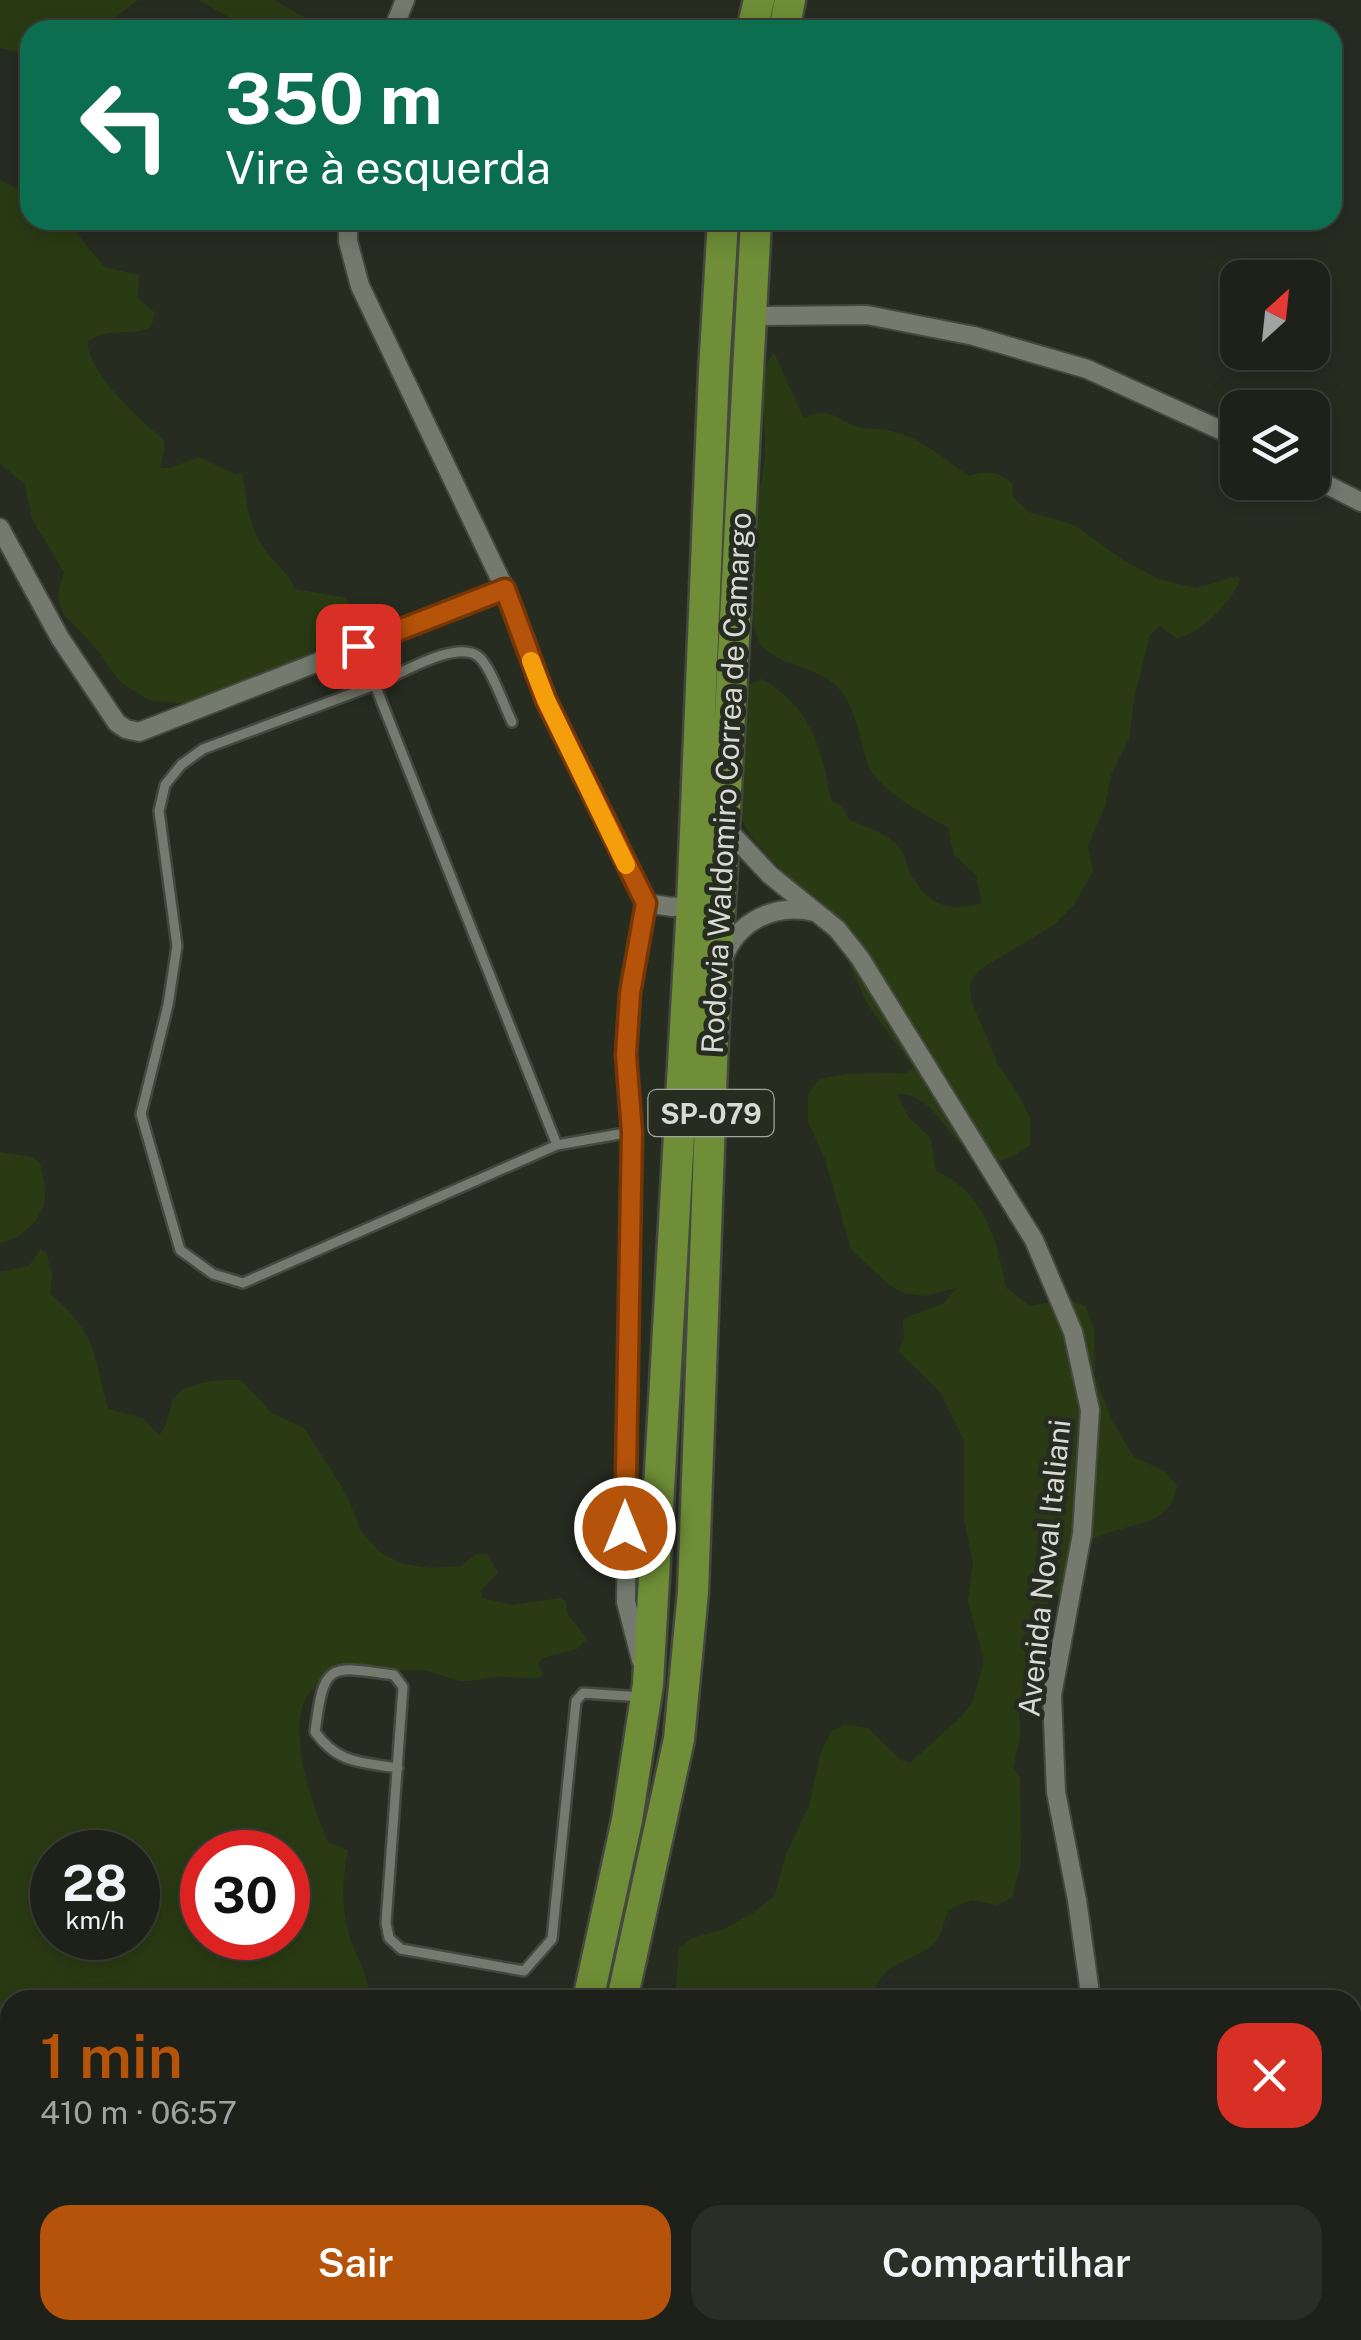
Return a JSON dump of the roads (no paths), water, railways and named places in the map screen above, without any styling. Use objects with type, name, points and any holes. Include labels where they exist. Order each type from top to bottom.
[{"type":"main road","name":"Rodovia Waldomiro Correa de Camargo","points":[[590,1990],[626,1820],[647,1691],[692,905],[723,230]]},
{"type":"main road","name":"Rodovia Waldomiro Correa de Camargo","points":[[624,1990],[679,1739],[693,1592],[718,979],[755,230]]},
{"type":"street","points":[[348,230],[360,286],[505,589],[546,700],[646,903],[630,993],[626,1055],[632,1132],[626,1602],[647,1691]]},
{"type":"street","points":[[749,316],[867,315],[974,336],[1087,370],[1220,430]]},
{"type":"street","points":[[1330,486],[1361,502]]},
{"type":"street","points":[[0,528],[60,638],[117,723],[126,730],[139,732],[505,589]]},
{"type":"street","name":"Avenida Noval Italiani","points":[[726,828],[770,875],[820,914],[860,958],[1034,1240],[1074,1332],[1090,1410],[1082,1534],[1052,1695],[1056,1792],[1090,1990]]},
{"type":"street","points":[[646,903],[692,905]]},
{"type":"street","points":[[718,979],[724,953],[754,919],[775,910],[798,908],[820,914]]},
{"type":"lane","points":[[512,722],[481,658],[466,650],[450,651],[375,685],[203,749],[181,765],[165,785],[159,811],[177,946],[168,1005],[141,1114],[180,1250],[214,1274],[243,1282],[557,1146],[632,1132]]},
{"type":"lane","points":[[375,685],[557,1146]]},
{"type":"lane","points":[[398,1768],[342,1759],[321,1741],[315,1732],[321,1684],[330,1674],[347,1668],[394,1675],[403,1687],[398,1768],[386,1923],[389,1938],[402,1949],[524,1971],[552,1939],[576,1700],[583,1693],[647,1691]]}]
